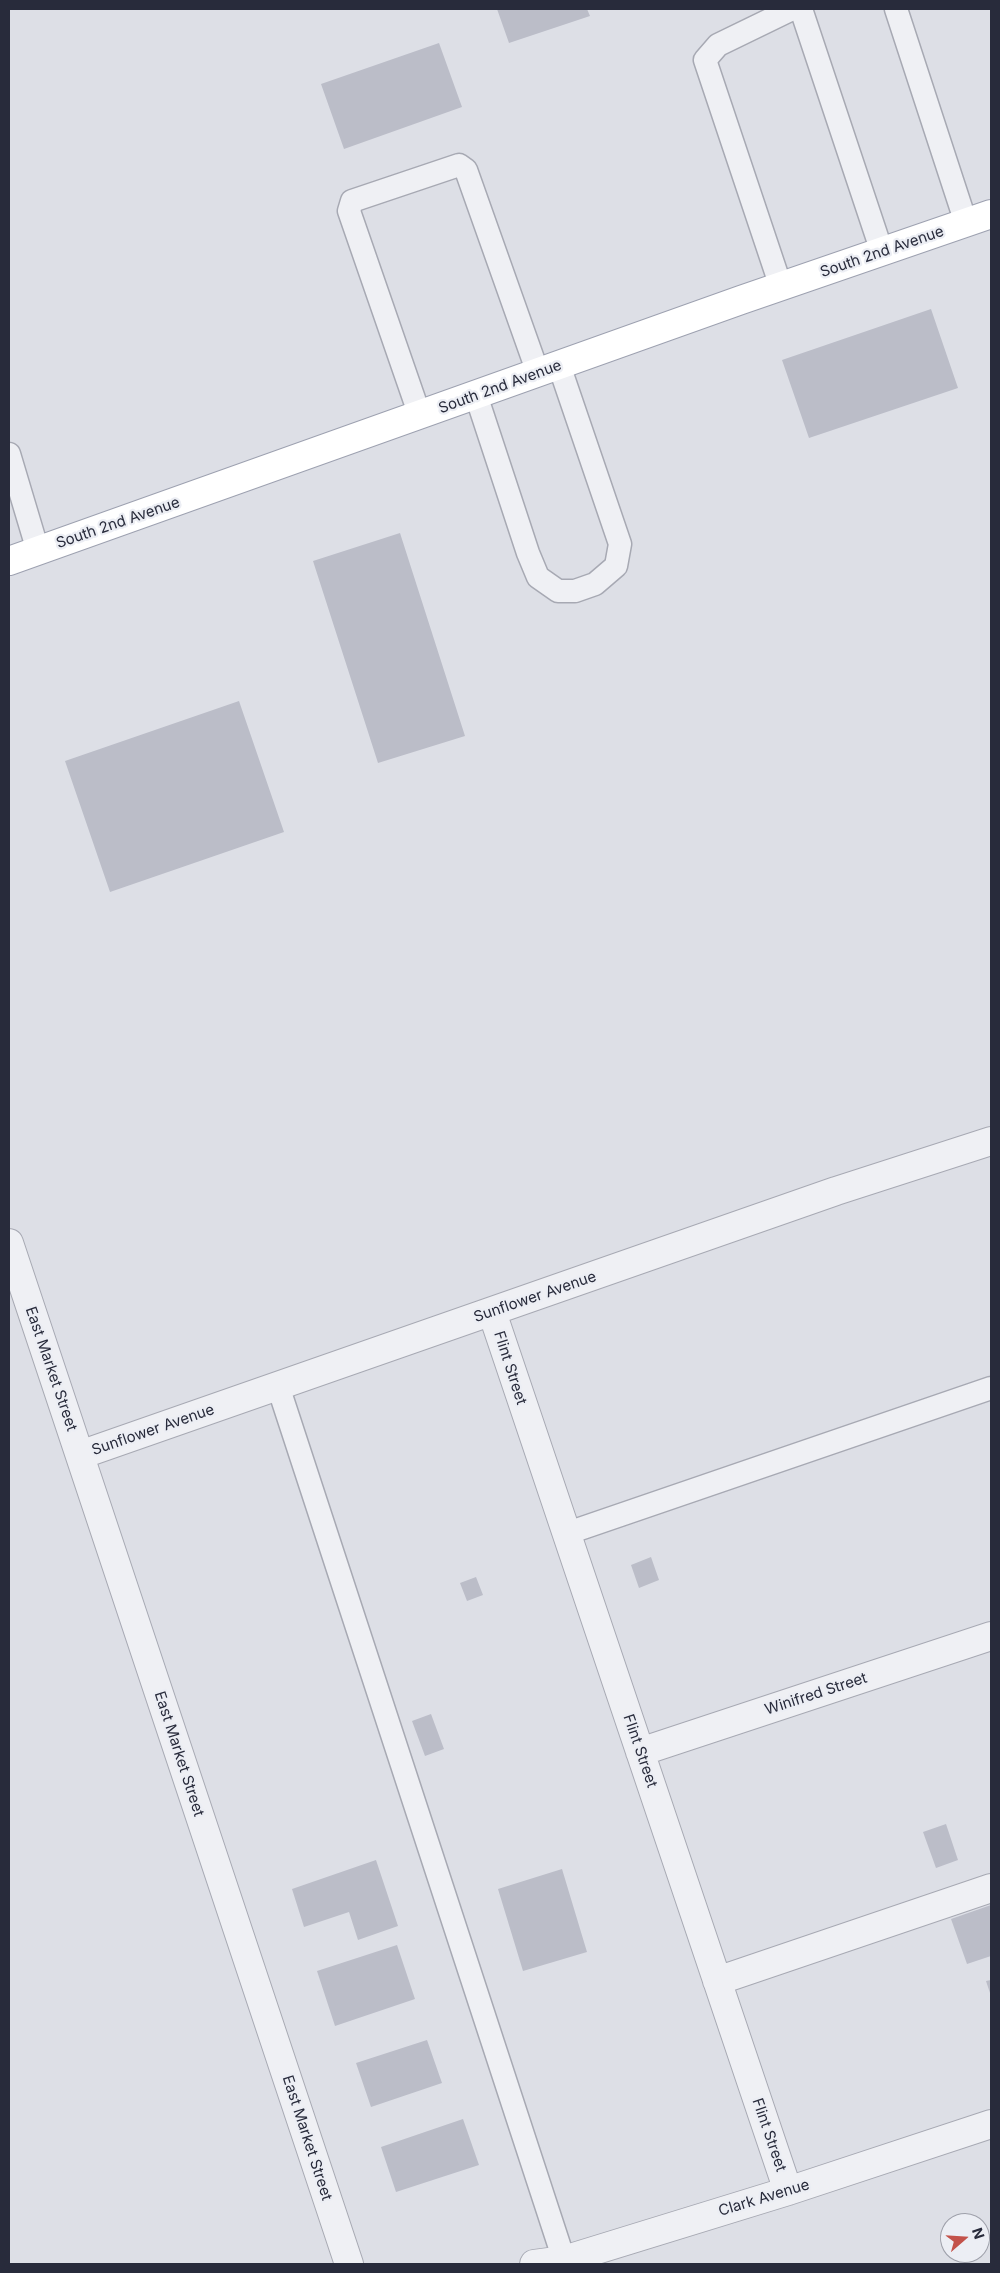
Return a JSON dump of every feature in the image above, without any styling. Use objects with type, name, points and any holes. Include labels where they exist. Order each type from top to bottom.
[{"type":"main road","name":"South 2nd Avenue","points":[[9,561],[991,214]]},
{"type":"street","name":"Sunflower Avenue","points":[[80,1456],[836,1191],[991,1141]]},
{"type":"street","name":"East Market Street","points":[[9,1243],[350,2264]]},
{"type":"street","name":"Flint Street","points":[[492,1312],[565,1534],[788,2191]]},
{"type":"street","name":"Winifred Street","points":[[640,1752],[991,1636]]},
{"type":"street","points":[[718,1981],[991,1888]]},
{"type":"street","name":"Clark Avenue","points":[[534,2264],[564,2260],[788,2191],[991,2124]]},
{"type":"lane","points":[[781,287],[705,60],[718,45],[792,9]]},
{"type":"lane","points":[[801,9],[882,252]]},
{"type":"lane","points":[[896,9],[966,223]]},
{"type":"lane","points":[[420,416],[349,212],[352,201],[459,164],[466,170],[620,544],[616,566],[595,584],[575,591],[558,591],[538,577],[528,553],[476,395]]},
{"type":"lane","points":[[9,454],[38,551]]},
{"type":"lane","points":[[278,1386],[564,2260]]},
{"type":"lane","points":[[565,1534],[991,1388]]},
{"type":"building","points":[[497,9],[587,9],[590,16],[509,43]]},
{"type":"building","points":[[439,43],[462,107],[344,149],[321,84]]},
{"type":"building","points":[[931,309],[958,388],[809,438],[782,360]]},
{"type":"building","points":[[400,533],[465,736],[378,763],[313,561]]},
{"type":"building","points":[[239,701],[284,832],[110,892],[65,761]]},
{"type":"building","points":[[651,1557],[659,1580],[639,1588],[631,1565]]},
{"type":"building","points":[[476,1577],[483,1595],[467,1601],[460,1583]]},
{"type":"building","points":[[431,1714],[444,1749],[425,1756],[412,1721]]},
{"type":"building","points":[[946,1824],[958,1860],[936,1868],[923,1832]]},
{"type":"building","points":[[376,1860],[398,1926],[358,1940],[349,1912],[304,1927],[292,1889]]},
{"type":"building","points":[[562,1869],[587,1952],[523,1971],[498,1889]]},
{"type":"building","points":[[991,1905],[991,1956],[967,1964],[951,1919]]},
{"type":"building","points":[[397,1945],[415,1999],[335,2026],[317,1971]]},
{"type":"building","points":[[991,1980],[991,1996],[986,1981]]},
{"type":"building","points":[[427,2040],[442,2083],[371,2107],[356,2063]]},
{"type":"building","points":[[463,2119],[479,2165],[396,2192],[381,2147]]}]
